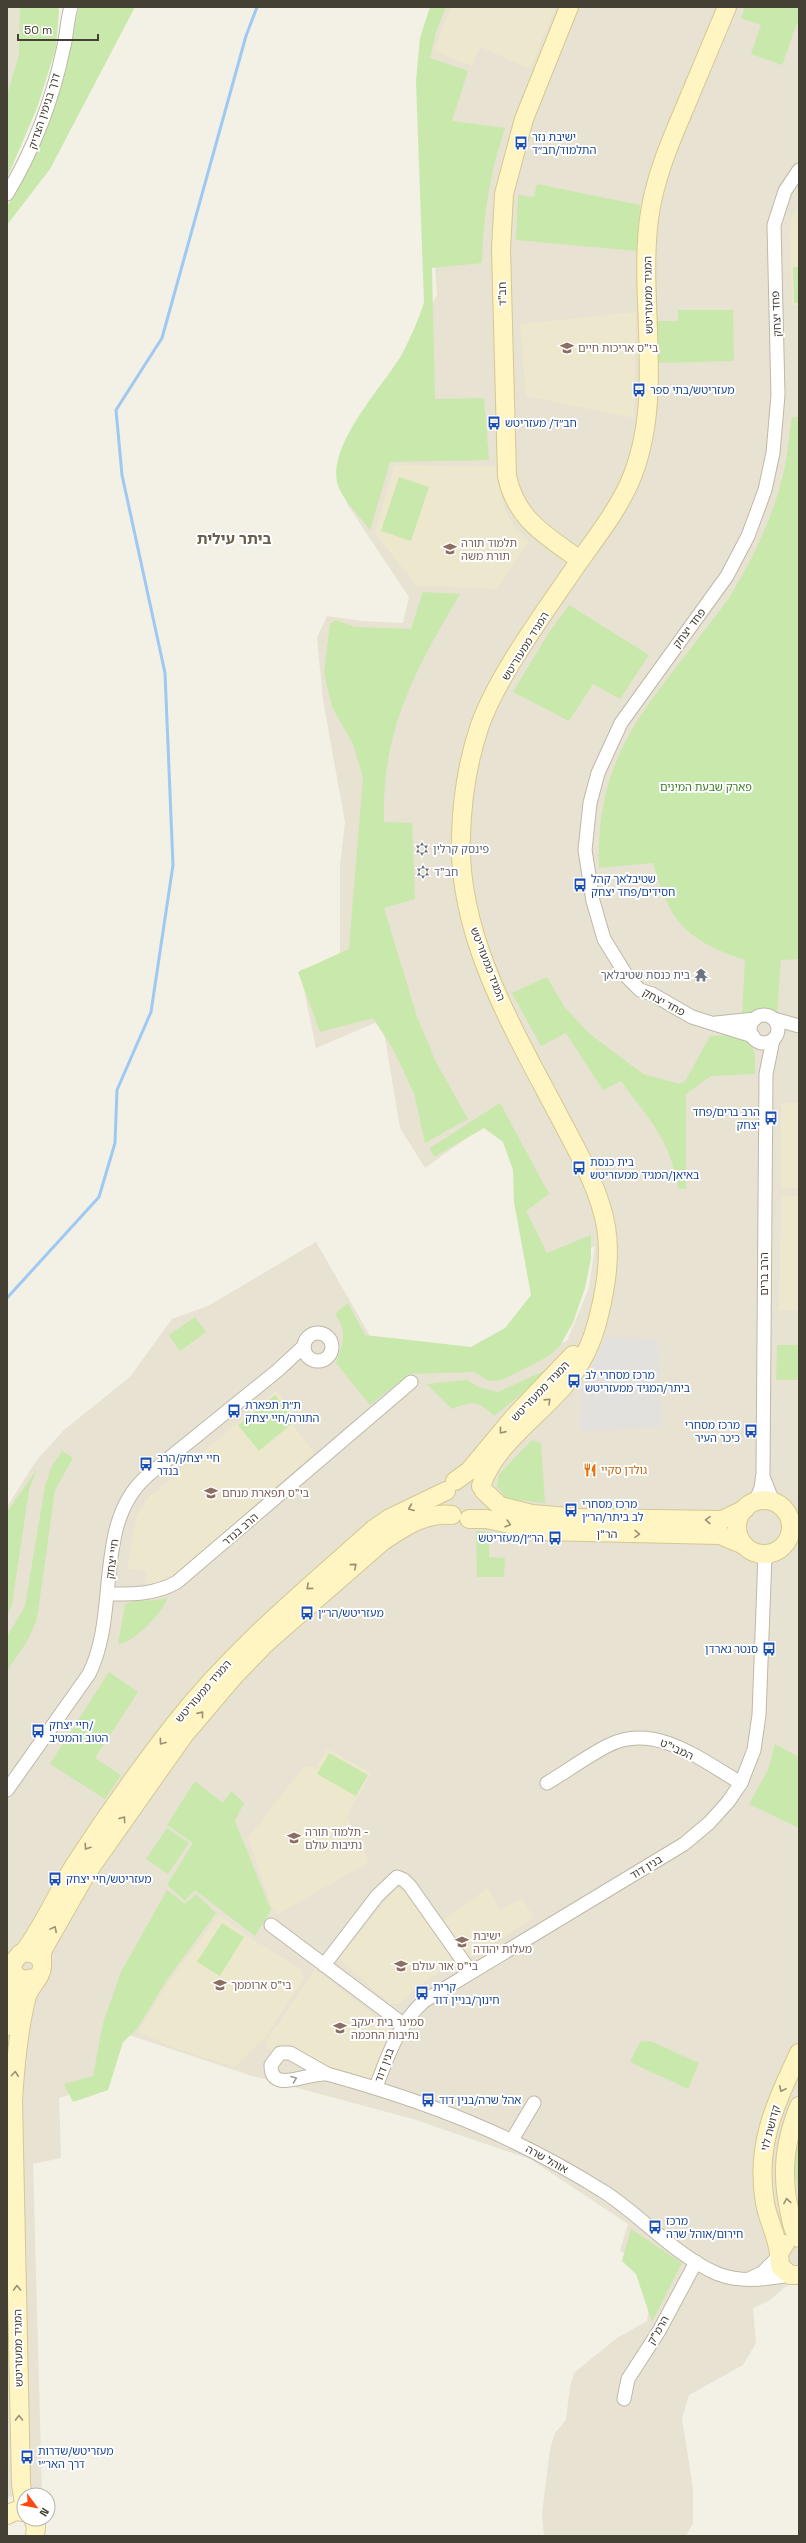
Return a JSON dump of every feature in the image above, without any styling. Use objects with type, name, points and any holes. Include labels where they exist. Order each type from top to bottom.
[{"type":"street","points":[[66,7],[67,23]]},
{"type":"street","points":[[67,23],[71,7]]},
{"type":"street","name":"חב\"ד","points":[[569,7],[524,119],[510,165],[504,194],[501,249],[507,476],[511,495],[520,511],[536,528],[580,560]]},
{"type":"street","name":"המגיד ממעזריטש","points":[[483,1488],[489,1468],[506,1446],[561,1389],[577,1368],[595,1330],[605,1288],[607,1232],[602,1208],[593,1184],[523,1047],[494,984],[469,914],[461,871],[462,808],[468,774],[482,722],[514,661],[620,502],[637,460],[646,416],[648,339],[647,248],[652,200],[662,163],[727,7]]},
{"type":"street","name":"דרך בנימין הצדיק","points":[[7,194],[32,149],[41,124],[64,46],[67,23]]},
{"type":"street","name":"פחד יצחק","points":[[754,1038],[714,1023],[692,1017],[652,994],[640,990],[628,978],[604,939],[588,878],[585,850],[590,803],[598,773],[621,723],[727,576],[748,536],[765,490],[775,438],[778,396],[774,225],[785,191],[799,170]]},
{"type":"street","points":[[799,1026],[774,1019],[766,1015],[755,1019],[751,1026],[754,1038],[764,1043],[774,1038],[799,1030]]},
{"type":"street","name":"פחד יצחק","points":[[714,1023],[755,1019]]},
{"type":"street","points":[[774,1019],[778,1026],[774,1038]]},
{"type":"street","name":"הרב ברים","points":[[754,1038],[766,1074]]},
{"type":"street","name":"הרב ברים","points":[[750,1506],[761,1488],[763,1473],[766,1074],[774,1038]]},
{"type":"street","name":"המגיד ממעזריטש","points":[[7,2026],[14,1960],[74,1866],[173,1726],[224,1665],[256,1632],[374,1529],[390,1518],[451,1486],[469,1471],[514,1417],[568,1362],[590,1326],[605,1288]]},
{"type":"street","points":[[314,1334],[322,1334],[331,1343],[331,1351],[327,1358],[320,1361],[311,1360],[306,1354],[304,1346],[307,1339],[314,1334]]},
{"type":"street","name":"חיי יצחק","points":[[7,1790],[90,1674],[101,1646],[114,1539],[120,1512],[133,1489],[277,1371],[304,1346]]},
{"type":"street","name":"חיי יצחק","points":[[277,1371],[311,1360]]},
{"type":"street","name":"הרב בנדר","points":[[108,1594],[146,1594],[165,1588],[177,1582],[411,1382]]},
{"type":"street","name":"הרב ברים","points":[[763,1473],[768,1493],[773,1502]]},
{"type":"street","points":[[466,1478],[483,1488],[486,1496],[484,1508],[461,1517],[445,1504],[451,1486],[466,1478]]},
{"type":"street","name":"הר\"ן","points":[[483,1488],[500,1506],[543,1516],[722,1520],[750,1506]]},
{"type":"street","points":[[773,1502],[793,1516],[791,1529],[793,1542],[777,1551],[765,1555],[753,1552],[744,1545],[738,1534],[737,1525],[750,1506],[773,1502]]},
{"type":"street","name":"המגיד ממעזריטש","points":[[21,2487],[13,2101],[15,2074],[25,2006],[29,1990],[39,1971],[42,1952],[106,1845],[184,1735],[235,1675],[266,1643],[383,1540],[397,1531],[432,1515],[461,1517]]},
{"type":"street","name":"הר\"ן","points":[[461,1517],[491,1520],[542,1531],[720,1535],[744,1545]]},
{"type":"street","name":"בנין דוד","points":[[376,2087],[403,2024],[424,2001],[684,1844],[721,1811],[741,1783],[754,1750],[759,1715],[765,1555]]},
{"type":"street","name":"המבי\"ט","points":[[547,1783],[608,1746],[638,1738],[664,1741],[741,1783]]},
{"type":"street","points":[[324,1965],[376,1896],[397,1877],[404,1880],[410,1886],[470,1972]]},
{"type":"street","points":[[271,1925],[403,2024]]},
{"type":"street","points":[[38,1956],[39,1971],[22,1980],[14,1960],[38,1956]]},
{"type":"street","name":"קדושת לוי","points":[[795,2276],[782,2270],[765,2205],[761,2168],[762,2151],[773,2112],[799,2053]]},
{"type":"street","name":"אוהל שרה","points":[[326,2074],[376,2087],[435,2106],[512,2140],[607,2194],[696,2262],[727,2277],[747,2280],[795,2276]]},
{"type":"street","points":[[512,2140],[534,2103]]},
{"type":"street","name":"קדושת לוי","points":[[799,2106],[787,2141],[784,2168],[792,2226],[799,2238]]},
{"type":"street","points":[[747,2280],[762,2273],[787,2243],[799,2241]]},
{"type":"street","name":"הרמ\"ק","points":[[624,2399],[628,2379],[659,2331],[696,2262]]},
{"type":"shaded area","points":[[7,7],[24,7],[21,74],[7,124]]},
{"type":"shaded area","points":[[442,7],[799,7],[799,2143],[794,2148],[799,2153],[799,2275],[769,2301],[753,2308],[756,2343],[743,2365],[689,2395],[682,2418],[693,2489],[693,2523],[686,2536],[544,2536],[542,2513],[550,2449],[555,2433],[566,2420],[570,2387],[574,2373],[617,2338],[647,2321],[649,2306],[634,2262],[620,2250],[628,2224],[530,2159],[413,2119],[249,2075],[126,2034],[99,2086],[59,2098],[61,2158],[33,2164],[42,2487],[16,2487],[16,2496],[7,2497],[7,1507],[36,1461],[64,1430],[130,1377],[172,1319],[208,1306],[316,1242],[388,1367],[496,1367],[567,1341],[589,1288],[595,1246],[542,1264],[516,1210],[542,1190],[493,1119],[425,1168],[400,1128],[382,1020],[316,1048],[300,970],[340,957],[340,866],[345,822],[323,700],[317,638],[327,616],[362,621],[403,623],[409,597],[347,504],[343,464],[437,295],[426,120],[427,43]]},
{"type":"shaded area","points":[[451,7],[556,7],[530,69],[480,47],[472,66],[434,51]]},
{"type":"shaded area","points":[[799,200],[799,305],[792,305],[791,220]]},
{"type":"shaded area","points":[[636,312],[634,418],[526,396],[520,324]]},
{"type":"shaded area","points":[[394,465],[496,467],[502,501],[512,524],[529,542],[497,589],[417,586],[375,533]]},
{"type":"shaded area","points":[[781,1103],[799,1103],[799,1188],[781,1188]]},
{"type":"shaded area","points":[[781,1196],[799,1196],[799,1310],[779,1310]]},
{"type":"shaded area","points":[[605,1337],[658,1340],[661,1427],[580,1431],[581,1390]]},
{"type":"shaded area","points":[[276,1391],[300,1420],[293,1425],[314,1453],[183,1569],[172,1577],[155,1584],[145,1584],[147,1572],[127,1569],[137,1514],[149,1497]]},
{"type":"shaded area","points":[[327,1749],[371,1773],[347,1816],[369,1862],[278,1914],[272,1908],[248,1838],[304,1766],[316,1767]]},
{"type":"shaded area","points":[[396,1887],[408,1891],[454,1963],[421,1984],[400,2004],[390,2004],[342,1962],[341,1956]]},
{"type":"shaded area","points":[[488,1888],[500,1910],[522,1898],[534,1918],[468,1959],[441,1921]]},
{"type":"shaded area","points":[[219,1915],[255,1941],[300,1968],[304,1978],[264,2039],[235,2067],[175,2048],[138,2032],[169,1981]]},
{"type":"shaded area","points":[[315,1969],[393,2030],[371,2080],[269,2050],[265,2042]]},
{"type":"green space","points":[[20,7],[58,7],[59,11],[56,48],[37,108],[7,178],[7,96],[19,54]]},
{"type":"green space","points":[[79,7],[135,7],[50,169],[7,225],[7,206],[21,183],[40,143],[59,89]]},
{"type":"green space","points":[[430,7],[446,7],[436,32],[430,58],[468,71],[452,121],[505,128],[488,195],[482,263],[432,268],[435,399],[484,398],[489,460],[390,462],[370,530],[349,504],[339,488],[336,473],[339,456],[347,438],[357,419],[401,356],[414,330],[424,303],[416,81],[420,38]]},
{"type":"green space","points":[[745,7],[799,7],[799,18],[782,65],[751,54],[761,25],[741,18]]},
{"type":"green space","points":[[537,184],[640,205],[637,251],[516,240],[518,195],[534,197]]},
{"type":"green space","points":[[793,267],[799,267],[799,303],[794,303]]},
{"type":"green space","points":[[678,310],[733,310],[734,361],[658,363],[657,321],[678,321]]},
{"type":"green space","name":"פארק שבעת המינים","points":[[792,417],[799,417],[799,959],[781,960],[777,1013],[764,1009],[742,1014],[745,960],[708,945],[694,936],[683,926],[674,915],[666,901],[653,863],[599,868],[600,831],[605,799],[613,770],[624,743],[656,693],[728,599],[763,534],[780,487],[785,465]]},
{"type":"green space","points":[[399,477],[429,487],[411,541],[381,531]]},
{"type":"green space","points":[[423,592],[460,594],[415,676],[404,702],[395,730],[388,759],[384,822],[412,823],[415,899],[384,908],[417,1017],[437,1064],[468,1119],[425,1143],[414,1093],[393,1049],[373,1018],[320,1032],[298,972],[349,949],[363,777],[353,744],[332,707],[324,673],[330,624],[336,620],[355,627],[411,629]]},
{"type":"green space","points":[[569,605],[649,655],[620,699],[593,684],[569,721],[513,692],[548,634]]},
{"type":"green space","points":[[547,977],[565,1008],[591,1035],[643,1074],[680,1084],[686,1080],[710,1036],[732,1035],[751,1044],[755,1054],[755,1074],[711,1076],[686,1094],[686,1189],[678,1188],[670,1156],[664,1142],[621,1081],[603,1090],[566,1033],[541,1046],[512,993]]},
{"type":"green space","points":[[500,1103],[549,1194],[526,1211],[547,1253],[591,1235],[591,1259],[585,1288],[573,1323],[559,1347],[549,1356],[502,1380],[489,1381],[474,1372],[409,1374],[370,1405],[336,1363],[341,1349],[343,1332],[335,1314],[348,1303],[365,1335],[471,1347],[505,1328],[531,1295],[514,1202],[513,1170],[503,1142],[484,1128],[434,1157],[430,1148]]},
{"type":"green space","points":[[195,1317],[206,1332],[180,1351],[169,1335]]},
{"type":"green space","points":[[777,1345],[799,1345],[799,1380],[776,1380]]},
{"type":"green space","points":[[559,1364],[494,1416],[483,1407],[470,1403],[452,1409],[427,1384],[467,1380],[478,1387],[498,1392]]},
{"type":"green space","points":[[275,1395],[296,1420],[259,1451],[238,1425]]},
{"type":"green space","points":[[532,1440],[541,1443],[545,1503],[507,1499],[497,1487],[499,1474]]},
{"type":"green space","points":[[62,1451],[73,1458],[55,1490],[37,1619],[28,1640],[7,1671],[7,1637],[25,1606],[45,1486],[52,1466]]},
{"type":"green space","points":[[37,1469],[29,1490],[12,1605],[7,1615],[7,1512]]},
{"type":"green space","points":[[476,1531],[489,1532],[489,1557],[505,1558],[504,1577],[477,1577]]},
{"type":"green space","points":[[168,1597],[161,1610],[147,1626],[132,1639],[118,1644],[125,1605],[134,1601],[157,1600]]},
{"type":"green space","points":[[109,1672],[138,1692],[95,1758],[121,1775],[105,1799],[50,1764]]},
{"type":"green space","points":[[775,1744],[799,1757],[799,1828],[749,1804],[768,1770]]},
{"type":"green space","points":[[329,1753],[368,1775],[356,1796],[317,1774]]},
{"type":"green space","points":[[195,1781],[223,1803],[231,1791],[244,1803],[235,1821],[271,1910],[255,1936],[195,1890],[185,1901],[167,1885],[193,1843],[167,1825]]},
{"type":"green space","points":[[167,1828],[189,1843],[168,1874],[146,1859]]},
{"type":"green space","points":[[167,1890],[185,1904],[196,1894],[216,1913],[166,1981],[137,2029],[123,2042],[108,2090],[73,2102],[64,2084],[93,2076],[103,2023],[121,1972]]},
{"type":"green space","points":[[222,1923],[244,1937],[220,1976],[197,1962]]},
{"type":"green space","points":[[650,2041],[699,2063],[688,2089],[630,2062],[640,2042]]},
{"type":"green space","points":[[799,2145],[799,2195],[791,2152]]},
{"type":"green space","points":[[631,2229],[682,2263],[652,2322],[636,2274],[622,2261]]},
{"type":"waterway","points":[[7,1298],[99,1197],[115,1143],[117,1090],[151,1012],[173,865],[165,673],[122,475],[116,410],[162,338],[246,36],[257,7]]},
{"type":"place","name":"ישיבת נזר התלמוד/חב״ד","points":[[521,143]]},
{"type":"place","name":"בי\"ס אריכות חיים","points":[[567,348]]},
{"type":"place","name":"מעזריטש/בתי ספר","points":[[639,390]]},
{"type":"place","name":"חב״ד/ מעזריטש","points":[[494,423]]},
{"type":"place","name":"תלמוד תורה תורת משה","points":[[450,549]]},
{"type":"place","name":"פינסק קרלין","points":[[422,849]]},
{"type":"place","name":"חב\"ד","points":[[423,872]]},
{"type":"place","name":"שטיבלאך קהל חסידים/פחד יצחק","points":[[580,885]]},
{"type":"place","name":"בית כנסת שטיבלאך","points":[[701,975]]},
{"type":"place","name":"הרב ברים/פחד יצחק","points":[[771,1118]]},
{"type":"place","name":"בית כנסת באיאן/המגיד ממעזריטש","points":[[579,1168]]},
{"type":"place","name":"מרכז מסחרי לב ביתר/המגיד ממעזריטש","points":[[574,1381]]},
{"type":"place","name":"ת״ת תפארת התורה/חיי יצחק","points":[[234,1411]]},
{"type":"place","name":"מרכז מסחרי כיכר העיר","points":[[751,1431]]},
{"type":"place","name":"חיי יצחק/הרב בנדר","points":[[146,1464]]},
{"type":"place","name":"גולדן סקיי","points":[[590,1470]]},
{"type":"place","name":"בי\"ס תפארת מנחם","points":[[211,1493]]},
{"type":"place","name":"מרכז מסחרי לב ביתר/הר״ן","points":[[571,1510]]},
{"type":"place","name":"הר״ן/מעזריטש","points":[[555,1538]]},
{"type":"place","name":"מעזריטש/הר״ן","points":[[307,1613]]},
{"type":"place","name":"סנטר גארדן","points":[[769,1649]]},
{"type":"place","name":"חיי יצחק/ הטוב והמטיב","points":[[38,1731]]},
{"type":"place","name":"תלמוד תורה - נתיבות עולם","points":[[294,1838]]},
{"type":"place","name":"מעזריטש/חיי יצחק","points":[[55,1879]]},
{"type":"place","name":"ישיבת מעלות יהודה","points":[[462,1942]]},
{"type":"place","name":"בי\"ס אור עולם","points":[[401,1966]]},
{"type":"place","name":"בי\"ס ארוממך","points":[[220,1985]]},
{"type":"place","name":"קרית חינוך/בניין דוד","points":[[422,1993]]},
{"type":"place","name":"סמינר בית יעקב נתיבות החכמה","points":[[340,2028]]},
{"type":"place","name":"אהל שרה/בנין דוד","points":[[428,2100]]},
{"type":"place","name":"מרכז חירום/אוהל שרה","points":[[655,2227]]},
{"type":"place","name":"מעזריטש/שדרות דרך האר״י","points":[[27,2457]]},
{"type":"district","name":"ביתר עילית","points":[[234,539]]}]
